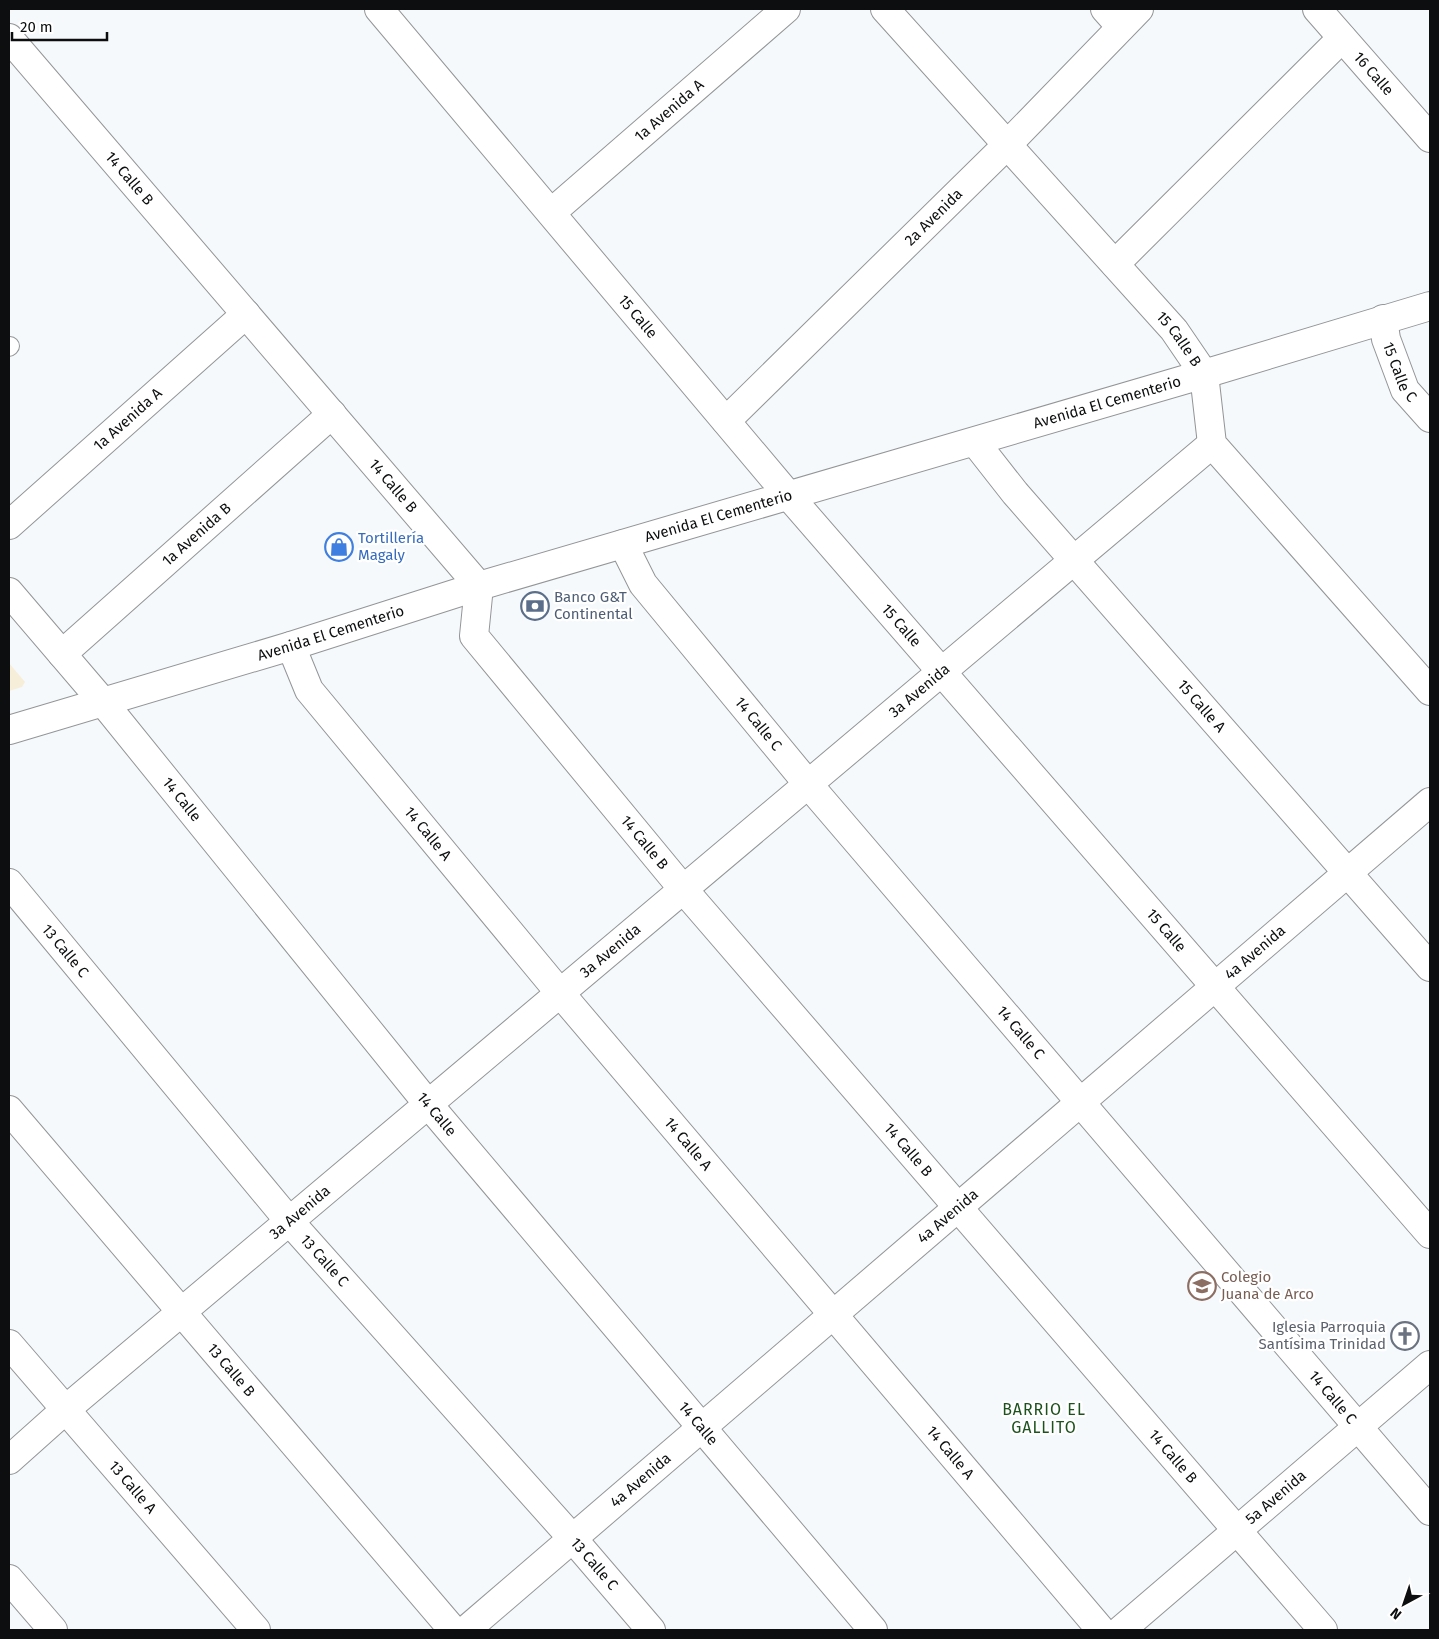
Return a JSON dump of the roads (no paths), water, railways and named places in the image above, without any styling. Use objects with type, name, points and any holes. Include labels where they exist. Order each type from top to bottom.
[{"type":"street","name":"15 Calle","points":[[379,9],[552,212],[788,495],[1430,1234]]},
{"type":"street","name":"1a Avenida A","points":[[552,212],[786,9]]},
{"type":"street","name":"15 Calle B","points":[[885,9],[1174,330],[1204,374],[1212,444]]},
{"type":"street","name":"16 Calle","points":[[1317,9],[1430,138]]},
{"type":"street","name":"2a Avenida","points":[[726,421],[1007,145],[1122,15]]},
{"type":"street","name":"14 Calle B","points":[[9,38],[479,586],[474,636],[684,889],[1323,1630]]},
{"type":"street","points":[[1115,264],[1342,38]]},
{"type":"street","name":"Avenida El Cementerio","points":[[9,730],[291,646],[479,586],[975,442],[1430,306]]},
{"type":"street","name":"1a Avenida A","points":[[9,524],[246,314]]},
{"type":"street","name":"15 Calle C","points":[[1383,319],[1386,339],[1405,390],[1430,418]]},
{"type":"street","name":"1a Avenida B","points":[[62,654],[332,414]]},
{"type":"street","name":"15 Calle A","points":[[975,442],[1015,493],[1430,967]]},
{"type":"street","points":[[1212,444],[1430,691]]},
{"type":"street","name":"3a Avenida","points":[[9,1460],[65,1410],[1212,444]]},
{"type":"street","name":"14 Calle C","points":[[623,544],[643,584],[808,784],[1430,1511]]},
{"type":"street","name":"14 Calle","points":[[9,592],[103,702],[428,1104],[873,1630]]},
{"type":"street","name":"14 Calle A","points":[[291,646],[309,690],[560,992],[1102,1630]]},
{"type":"street","name":"4a Avenida","points":[[466,1630],[1430,802]]},
{"type":"street","name":"13 Calle C","points":[[9,883],[290,1222],[573,1539],[651,1630]]},
{"type":"street","name":"13 Calle B","points":[[9,1110],[454,1630]]},
{"type":"street","name":"13 Calle A","points":[[9,1344],[256,1630]]},
{"type":"street","name":"5a Avenida","points":[[1121,1630],[1430,1365]]},
{"type":"street","points":[[9,1579],[53,1630]]},
{"type":"place","name":"Tortillería Magaly","points":[[339,547]]},
{"type":"place","name":"Banco G&T Continental","points":[[535,606]]},
{"type":"place","name":"Colegio Juana de Arco","points":[[1202,1286]]},
{"type":"place","name":"Iglesia Parroquia Santísima Trinidad","points":[[1405,1336]]},
{"type":"district","name":"BARRIO EL GALLITO","points":[[1044,1418]]}]
